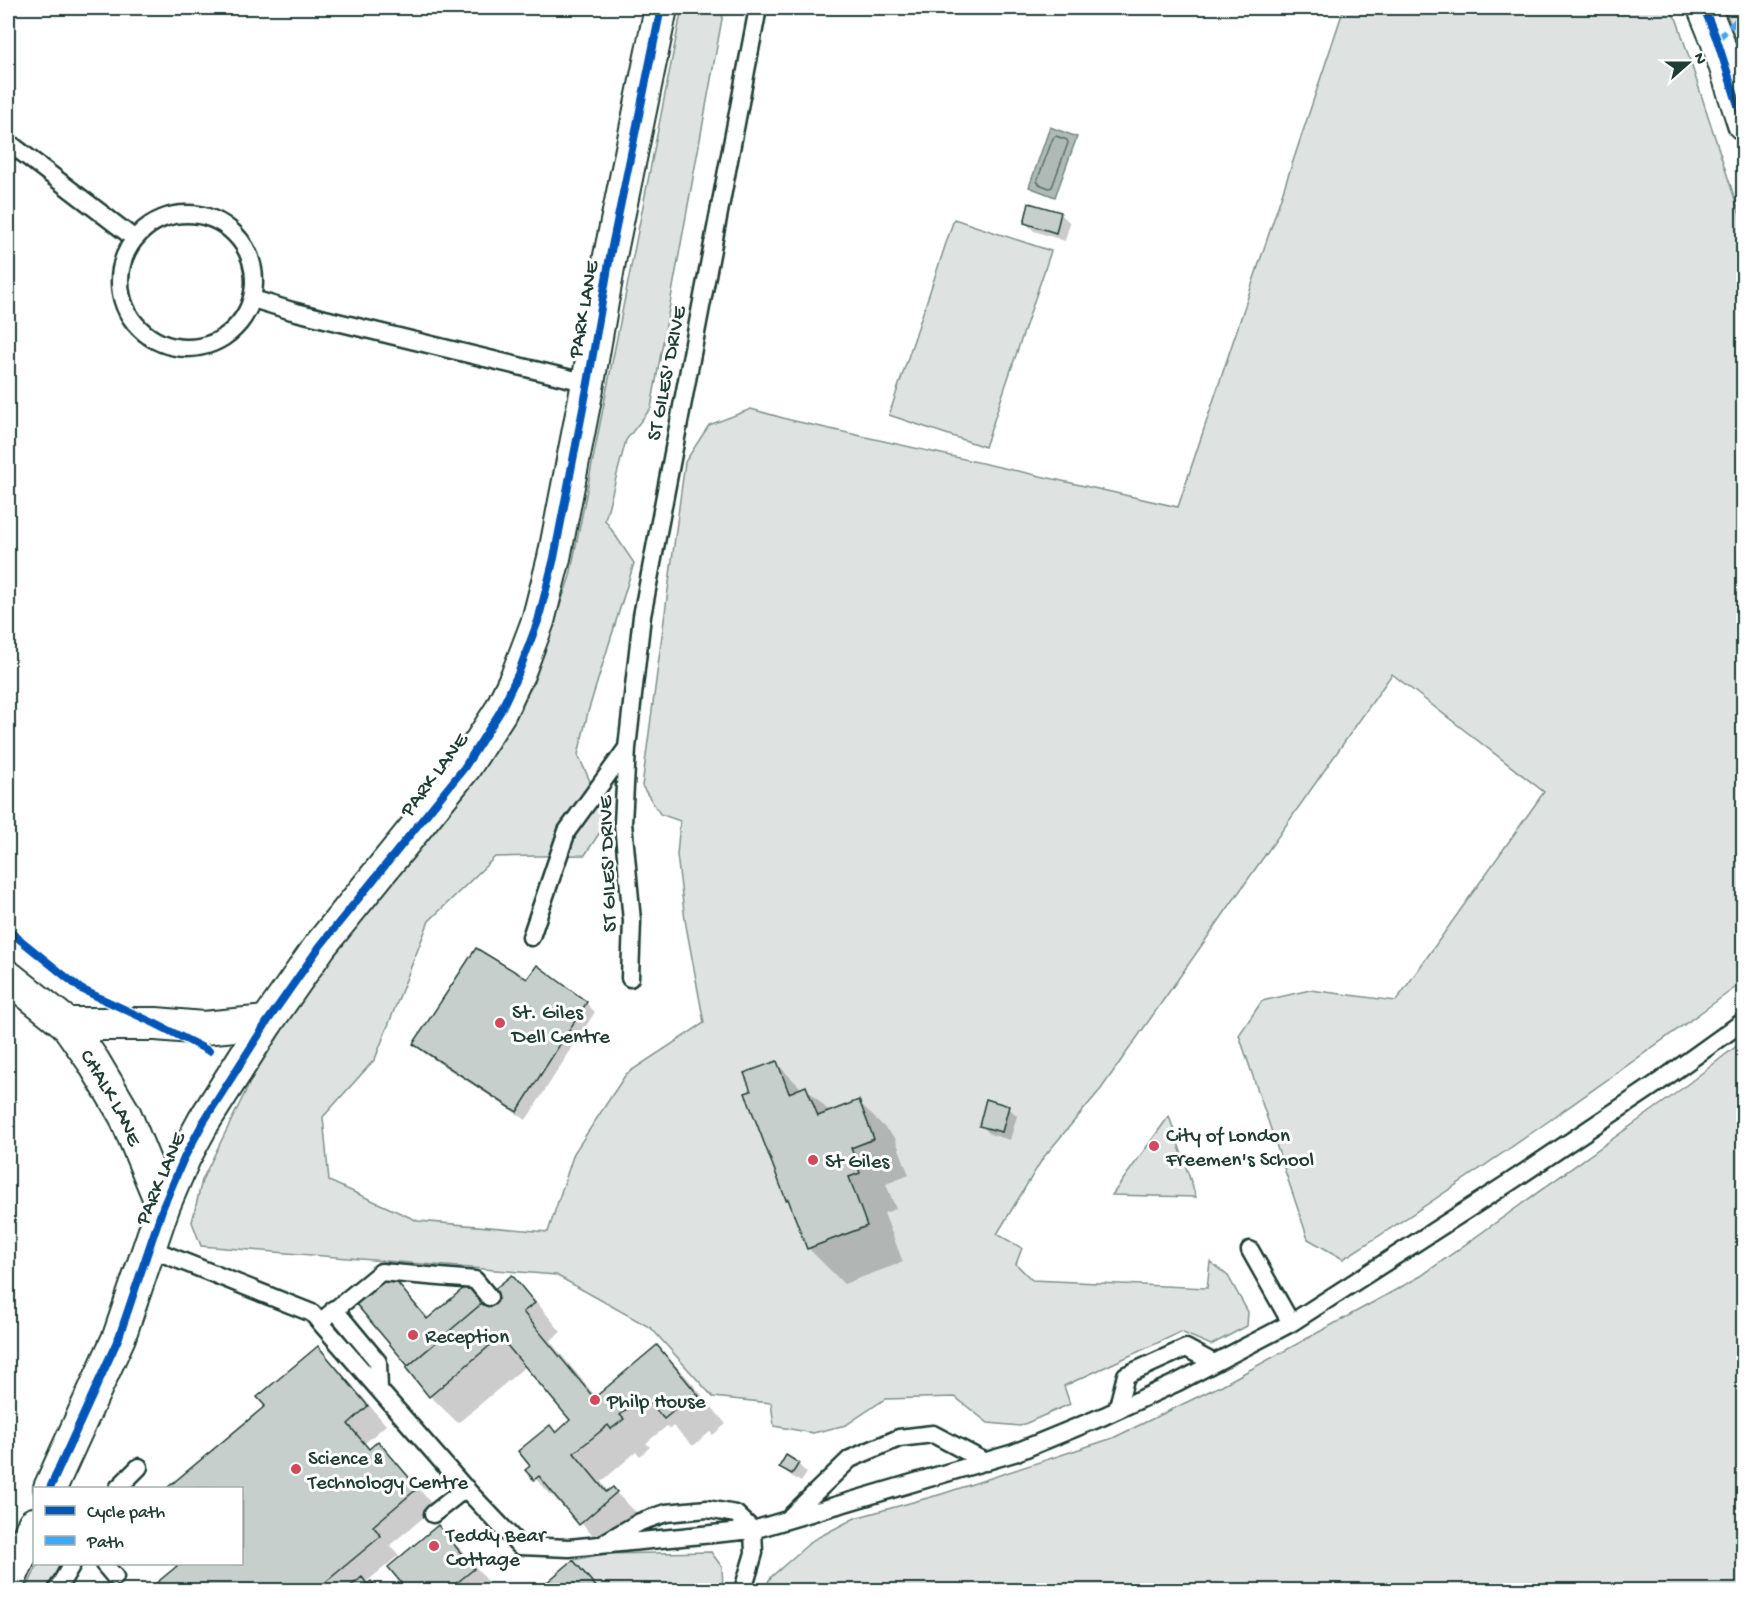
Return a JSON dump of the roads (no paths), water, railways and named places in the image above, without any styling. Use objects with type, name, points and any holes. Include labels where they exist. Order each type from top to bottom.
[{"type":"street","name":"PARK LANE","points":[[50,1487],[119,1337],[163,1207],[184,1158],[204,1121],[267,1022],[320,946],[465,768],[500,712],[519,674],[538,621],[554,558],[588,383],[609,256],[661,8]]},
{"type":"street","points":[[1704,8],[1717,40],[1743,124]]},
{"type":"street","name":"CHALK LANE","points":[[8,977],[67,1024],[93,1061],[125,1115],[163,1207]]},
{"type":"street","name":"CHALK LANE","points":[[67,1024],[156,1024],[203,1028],[267,1022]]},
{"type":"street","points":[[8,1584],[33,1526]]},
{"type":"lane","name":"ST GILES' DRIVE","points":[[630,978],[632,921],[623,823],[627,748],[642,616],[758,8]]},
{"type":"lane","points":[[8,142],[135,239]]},
{"type":"lane","points":[[188,213],[205,216],[218,221],[242,240],[254,269],[253,299],[239,326],[215,344],[185,349],[156,342],[134,323],[121,295],[122,266],[135,239],[159,220],[188,213]]},
{"type":"lane","points":[[253,299],[304,314],[588,383]]},
{"type":"lane","name":"ST GILES' DRIVE","points":[[531,937],[567,831],[627,748]]},
{"type":"lane","points":[[149,1248],[316,1317],[520,1546],[569,1548],[753,1530],[1014,1453],[1117,1410],[1214,1364],[1291,1323],[1538,1163],[1659,1082],[1743,1021]]},
{"type":"lane","points":[[1250,1250],[1291,1323]]},
{"type":"lane","points":[[316,1317],[334,1309],[381,1272],[475,1280],[489,1297]]},
{"type":"lane","points":[[334,1309],[378,1362],[380,1389]]},
{"type":"lane","points":[[1117,1410],[1126,1375],[1186,1348],[1214,1364]]},
{"type":"lane","points":[[788,1519],[850,1459],[899,1438],[933,1434],[986,1462]]},
{"type":"lane","points":[[119,1487],[139,1467]]},
{"type":"lane","points":[[433,1514],[466,1488]]},
{"type":"lane","points":[[601,1544],[640,1522],[666,1513],[707,1509],[736,1514],[753,1530],[754,1553],[743,1590]]},
{"type":"lane","points":[[57,1590],[71,1565]]},
{"type":"lane","points":[[106,1565],[115,1577]]},
{"type":"water","points":[[1050,127],[1077,137],[1055,197],[1029,187]]},
{"type":"place","name":"St. Giles Dell Centre","points":[[500,1023]]},
{"type":"place","name":"City of London Freemen's School","points":[[1154,1146]]},
{"type":"place","name":"St Giles","points":[[813,1160]]},
{"type":"place","name":"Reception","points":[[413,1335]]},
{"type":"place","name":"Philp House","points":[[595,1400]]},
{"type":"place","name":"Science & Technology Centre","points":[[296,1469]]},
{"type":"place","name":"Teddy Bear Cottage","points":[[434,1546]]}]
